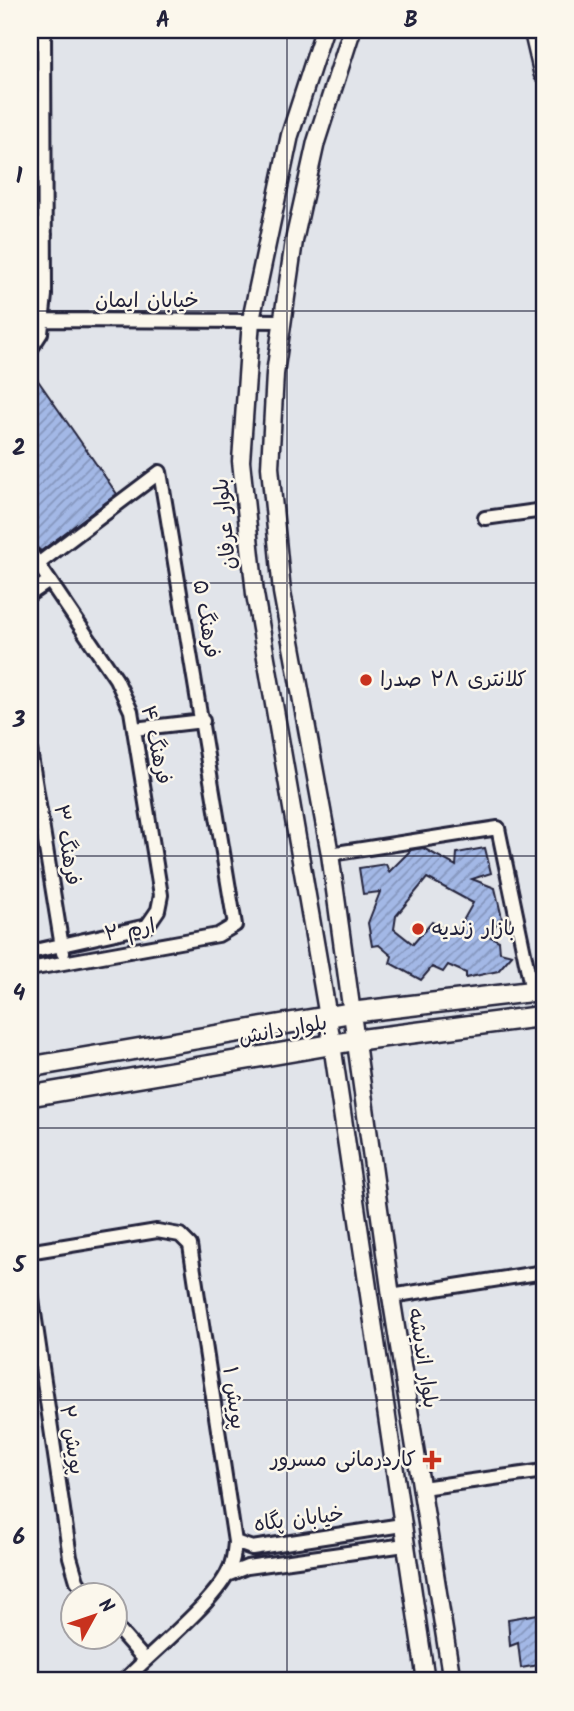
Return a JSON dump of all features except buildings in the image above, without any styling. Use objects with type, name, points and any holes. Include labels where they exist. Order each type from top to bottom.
[{"type":"main road","points":[[534,30],[544,73]]},
{"type":"main road","name":"بلوار دانش","points":[[30,1067],[355,1012],[538,990]]},
{"type":"main road","name":"بلوار دانش","points":[[30,1096],[358,1040],[544,1016]]},
{"type":"street","points":[[30,350],[41,333],[43,320],[44,30]]},
{"type":"street","name":"بلوار عرفان","points":[[324,30],[290,135],[251,320],[241,461],[246,534],[332,1046]]},
{"type":"street","points":[[352,30],[316,142],[294,241],[275,374],[270,467],[282,592],[330,854],[355,1012]]},
{"type":"street","points":[[30,43],[44,43]]},
{"type":"street","points":[[30,234],[45,234]]},
{"type":"street","name":"خیابان ایمان","points":[[43,320],[283,321]]},
{"type":"street","name":"فرهنگ ۵","points":[[38,564],[160,472],[203,721],[234,925]]},
{"type":"street","points":[[485,518],[544,510]]},
{"type":"street","name":"فرهنگ ۴","points":[[30,552],[116,679],[131,711],[161,895],[158,910],[147,926],[62,946]]},
{"type":"street","points":[[30,594],[49,581]]},
{"type":"street","points":[[134,729],[203,721]]},
{"type":"street","name":"فرهنگ ۳","points":[[30,750],[34,760],[65,963]]},
{"type":"street","points":[[330,854],[498,828],[538,990]]},
{"type":"street","name":"ارم ۲","points":[[30,969],[218,935],[234,925]]},
{"type":"street","points":[[30,952],[62,946]]},
{"type":"street","name":"بلوار اندیشه","points":[[355,1012],[391,1296],[452,1681]]},
{"type":"street","name":"بلوار اندیشه","points":[[332,1046],[426,1681]]},
{"type":"street","name":"پویش ۱","points":[[30,1256],[34,1251],[172,1232],[190,1245],[235,1542]]},
{"type":"street","points":[[391,1296],[544,1272]]},
{"type":"street","name":"پویش ۲","points":[[30,1286],[70,1557],[78,1582]]},
{"type":"street","points":[[422,1488],[544,1471]]},
{"type":"street","name":"خیابان پگاه","points":[[227,1575],[235,1542],[252,1548],[402,1525]]},
{"type":"street","name":"خیابان پگاه","points":[[124,1681],[227,1575],[247,1567],[405,1545]]},
{"type":"street","points":[[130,1643],[145,1660]]},
{"type":"place","name":"کلانتری ۲۸ صدرا","points":[[366,680]]},
{"type":"place","name":"بازار زندیه","points":[[418,929]]},
{"type":"place","name":"کاردرمانی مسرور","points":[[432,1460]]}]
